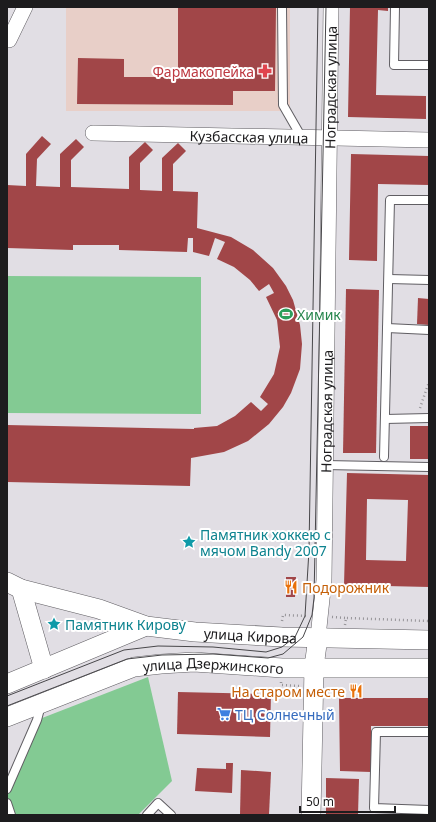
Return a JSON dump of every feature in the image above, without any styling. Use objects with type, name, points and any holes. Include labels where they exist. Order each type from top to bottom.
[{"type":"street","points":[[9,40],[25,7]]},
{"type":"street","name":"Ноградская улица","points":[[311,815],[314,667],[324,580],[331,7]]},
{"type":"street","name":"Кузбасская улица","points":[[93,133],[429,140]]},
{"type":"street","points":[[14,585],[44,669]]},
{"type":"street","name":"улица Кирова","points":[[14,585],[99,609],[146,626],[195,632],[429,640]]},
{"type":"street","points":[[7,684],[146,626]]},
{"type":"street","name":"улица Дзержинского","points":[[7,717],[134,667],[194,662],[282,668],[429,668]]},
{"type":"lane","points":[[282,7],[283,105],[302,138]]},
{"type":"lane","points":[[395,7],[394,65],[429,65]]},
{"type":"lane","points":[[384,457],[390,200],[429,200]]},
{"type":"lane","points":[[389,279],[429,280]]},
{"type":"lane","points":[[388,328],[429,330]]},
{"type":"lane","points":[[385,419],[429,418]]},
{"type":"lane","points":[[325,465],[429,466]]},
{"type":"lane","points":[[7,790],[37,720],[41,704]]},
{"type":"lane","points":[[429,732],[376,732],[374,808],[429,810]]},
{"type":"lane","points":[[7,803],[11,815]]},
{"type":"lane","points":[[147,815],[158,803],[171,815]]},
{"type":"path","points":[[418,412],[429,382]]},
{"type":"shaded area","points":[[66,7],[290,7],[290,111],[66,111]]},
{"type":"green space","points":[[7,276],[201,277],[201,414],[7,413]]},
{"type":"green space","points":[[148,677],[172,781],[138,815],[14,815],[7,796],[37,720]]},
{"type":"building","points":[[178,7],[276,7],[275,91],[233,91],[233,105],[77,104],[78,58],[124,59],[124,77],[178,77]]},
{"type":"building","points":[[350,7],[388,7],[388,11],[378,10],[376,95],[426,96],[426,119],[348,117]]},
{"type":"building","name":"Химик","points":[[42,136],[51,144],[37,159],[36,186],[60,187],[60,154],[76,139],[84,147],[71,160],[71,187],[129,189],[129,157],[145,142],[153,150],[140,163],[140,190],[162,191],[162,158],[178,143],[186,151],[173,164],[173,191],[198,192],[197,228],[231,237],[253,250],[273,268],[286,286],[293,300],[300,325],[302,344],[300,369],[291,393],[283,407],[269,424],[248,441],[224,452],[191,458],[190,486],[7,482],[7,425],[194,429],[217,426],[235,416],[251,402],[261,411],[268,404],[260,397],[274,374],[280,347],[277,320],[266,297],[274,293],[269,284],[259,291],[250,280],[234,267],[217,259],[225,242],[215,238],[209,256],[193,252],[193,238],[188,238],[187,252],[119,250],[119,245],[73,245],[73,250],[7,248],[7,185],[26,186],[26,154]]},
{"type":"building","points":[[351,154],[429,156],[429,185],[378,184],[377,261],[349,260]]},
{"type":"building","points":[[346,289],[379,290],[376,453],[343,453]]},
{"type":"building","points":[[418,298],[429,299],[429,325],[417,324]]},
{"type":"building","points":[[410,426],[429,426],[429,459],[410,459]]},
{"type":"building","points":[[347,473],[429,475],[429,587],[344,585]],"holes":[[[367,499],[408,500],[406,561],[366,560]]]},
{"type":"building","name":"Подорожник","points":[[286,577],[296,577],[295,597],[286,597]]},
{"type":"building","name":"ТЦ Солнечный","points":[[178,692],[271,694],[270,737],[177,734]]},
{"type":"building","points":[[339,698],[429,698],[429,726],[371,726],[371,772],[340,771]]},
{"type":"building","points":[[226,763],[233,763],[232,793],[195,791],[197,768],[226,769]]},
{"type":"building","points":[[241,770],[271,772],[269,815],[240,815]]},
{"type":"building","points":[[326,778],[359,779],[358,815],[326,815]]},
{"type":"tram line","points":[[7,696],[124,650],[158,646],[213,647],[266,652],[282,647],[295,637],[305,616],[309,550],[318,7]]},
{"type":"tram line","points":[[7,706],[127,659],[162,655],[213,654],[268,658],[283,654],[303,637],[312,615],[314,598],[326,7]]},
{"type":"place","name":"Фармакопейка","points":[[265,71]]},
{"type":"place","name":"Химик","points":[[286,314]]},
{"type":"place","name":"Памятник хоккею с мячом Bandy 2007","points":[[189,542]]},
{"type":"place","name":"Подорожник","points":[[291,587]]},
{"type":"place","name":"Памятник Кирову","points":[[54,624]]},
{"type":"place","name":"На старом месте","points":[[356,691]]},
{"type":"place","name":"ТЦ Солнечный","points":[[224,714]]}]
